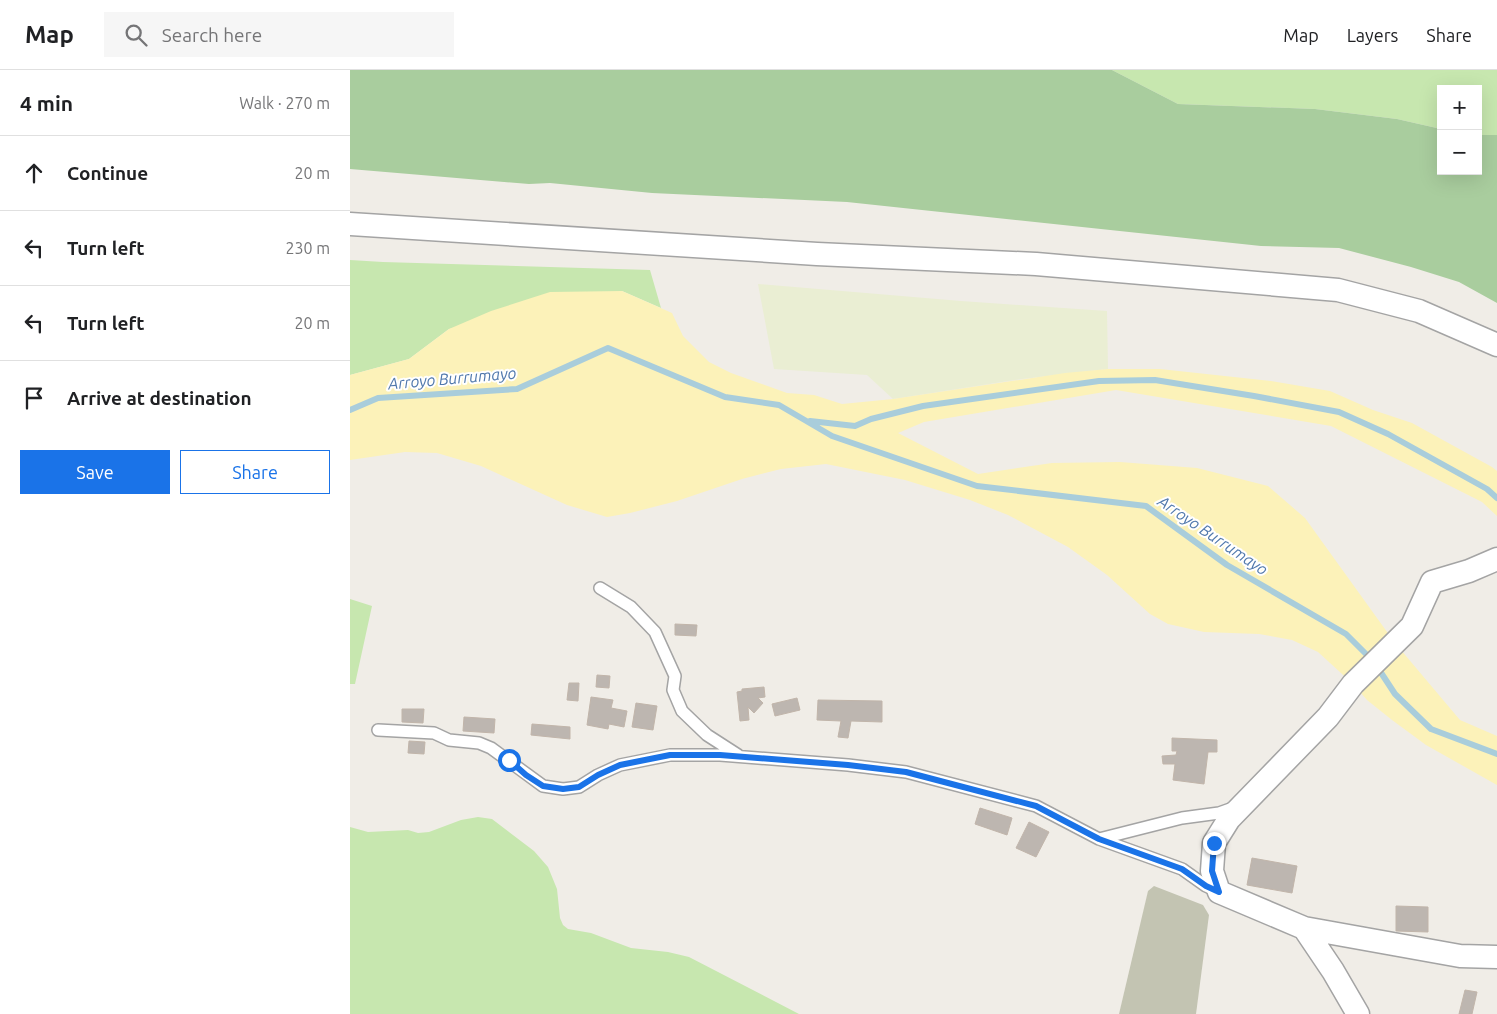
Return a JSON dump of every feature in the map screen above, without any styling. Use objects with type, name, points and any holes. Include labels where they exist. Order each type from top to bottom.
[{"type":"street","points":[[350,224],[817,254],[1036,264],[1338,290],[1419,311],[1497,345]]},
{"type":"street","points":[[1497,560],[1432,582],[1412,626],[1353,684],[1328,717],[1229,819],[1214,843],[1212,871],[1219,892],[1304,928],[1460,956],[1497,957]]},
{"type":"street","points":[[1304,928],[1333,971],[1358,1014]]},
{"type":"lane","points":[[600,588],[631,607],[655,632],[675,676],[673,690],[682,711],[707,735],[740,757]]},
{"type":"lane","points":[[378,730],[434,733],[449,740],[479,744],[491,748],[543,786],[563,789],[579,787],[598,775],[620,765],[670,755],[740,757],[848,765],[906,772],[1036,806],[1099,839],[1182,869],[1206,886],[1219,892]]},
{"type":"lane","points":[[1099,839],[1182,818],[1219,813],[1245,803]]},
{"type":"shaded area","points":[[758,284],[1107,311],[1108,369],[1022,379],[893,399],[867,375],[774,369]]},
{"type":"shaded area","points":[[1154,886],[1203,905],[1209,915],[1196,1014],[1119,1014],[1148,891]]},
{"type":"green space","points":[[350,70],[1112,70],[1178,104],[1315,109],[1397,119],[1437,128],[1437,175],[1482,175],[1482,135],[1497,135],[1497,303],[1459,282],[1339,248],[1261,246],[847,202],[652,193],[550,183],[529,184],[350,169]]},
{"type":"green space","points":[[1112,70],[1497,70],[1497,135],[1482,135],[1482,85],[1437,85],[1437,128],[1397,119],[1315,109],[1178,104]]},
{"type":"green space","points":[[350,260],[650,270],[661,308],[622,291],[449,329],[409,359],[350,375]]},
{"type":"green space","points":[[350,599],[372,606],[355,684],[350,684]]},
{"type":"green space","points":[[478,817],[492,819],[534,851],[548,867],[557,889],[560,918],[563,925],[568,929],[591,933],[631,948],[668,952],[689,957],[799,1014],[350,1014],[350,827],[368,832],[408,830],[418,833],[429,832],[461,820]]},
{"type":"sand","points":[[622,291],[672,313],[683,336],[709,362],[731,373],[787,393],[814,395],[842,404],[893,399],[1065,373],[1108,369],[1160,369],[1271,381],[1330,391],[1373,410],[1412,423],[1492,467],[1497,471],[1497,516],[1482,502],[1331,426],[1116,390],[924,422],[898,433],[978,474],[1052,463],[1120,462],[1197,468],[1268,486],[1305,518],[1395,643],[1460,720],[1497,736],[1497,785],[1426,745],[1392,720],[1367,700],[1353,684],[1318,652],[1292,640],[1259,634],[1204,632],[1168,624],[1150,614],[1107,575],[1068,547],[1008,515],[970,500],[905,480],[826,464],[781,469],[742,479],[677,501],[607,517],[567,505],[481,466],[437,453],[405,452],[350,460],[350,375],[409,359],[449,329],[491,311],[550,292]]},
{"type":"building","points":[[675,624],[697,625],[696,636],[675,635]]},
{"type":"building","points":[[597,675],[610,676],[609,688],[596,687]]},
{"type":"building","points":[[569,683],[579,683],[578,701],[567,700]]},
{"type":"building","points":[[764,687],[765,697],[758,698],[763,703],[754,713],[748,707],[749,720],[740,721],[737,692],[742,691],[742,689]]},
{"type":"building","points":[[591,697],[613,700],[611,708],[627,711],[624,727],[609,724],[608,729],[587,725]]},
{"type":"building","points":[[797,698],[800,710],[775,716],[772,704]]},
{"type":"building","points":[[818,700],[882,701],[882,722],[851,721],[848,738],[838,737],[841,721],[817,720]]},
{"type":"building","points":[[636,703],[657,706],[653,730],[632,727]]},
{"type":"building","points":[[402,709],[424,709],[423,723],[402,722]]},
{"type":"building","points":[[464,717],[495,719],[494,733],[463,731]]},
{"type":"building","points":[[532,724],[570,727],[570,739],[531,735]]},
{"type":"building","points":[[1172,738],[1217,740],[1217,752],[1208,752],[1204,784],[1173,780],[1175,764],[1163,764],[1162,756],[1176,755],[1177,751],[1172,751]]},
{"type":"building","points":[[409,741],[425,742],[424,754],[408,753]]},
{"type":"building","points":[[980,808],[1012,818],[1007,835],[975,824]]},
{"type":"building","points":[[1029,822],[1049,832],[1036,857],[1016,848]]},
{"type":"building","points":[[1252,858],[1297,866],[1292,893],[1247,885]]},
{"type":"building","points":[[1396,906],[1428,907],[1428,932],[1396,931]]},
{"type":"building","points":[[1465,990],[1477,992],[1472,1014],[1459,1014]]},
{"type":"waterway","name":"Arroyo Burrumayo","points":[[350,410],[378,398],[517,389],[608,348],[725,397],[779,405],[832,436],[977,486],[1146,506],[1227,565],[1346,634],[1374,662],[1395,694],[1431,729],[1497,754]]},
{"type":"waterway","name":"Arroyo Burrumayo","points":[[810,421],[855,426],[871,419],[923,406],[1099,381],[1155,380],[1339,412],[1388,434],[1487,489],[1497,498]]},
{"type":"route","points":[[509,760],[526,775],[543,786],[563,789],[579,787],[598,775],[620,765],[670,755],[720,755],[848,765],[906,772],[1036,806],[1099,839],[1182,869],[1206,886],[1219,892],[1212,871],[1214,843]]}]
